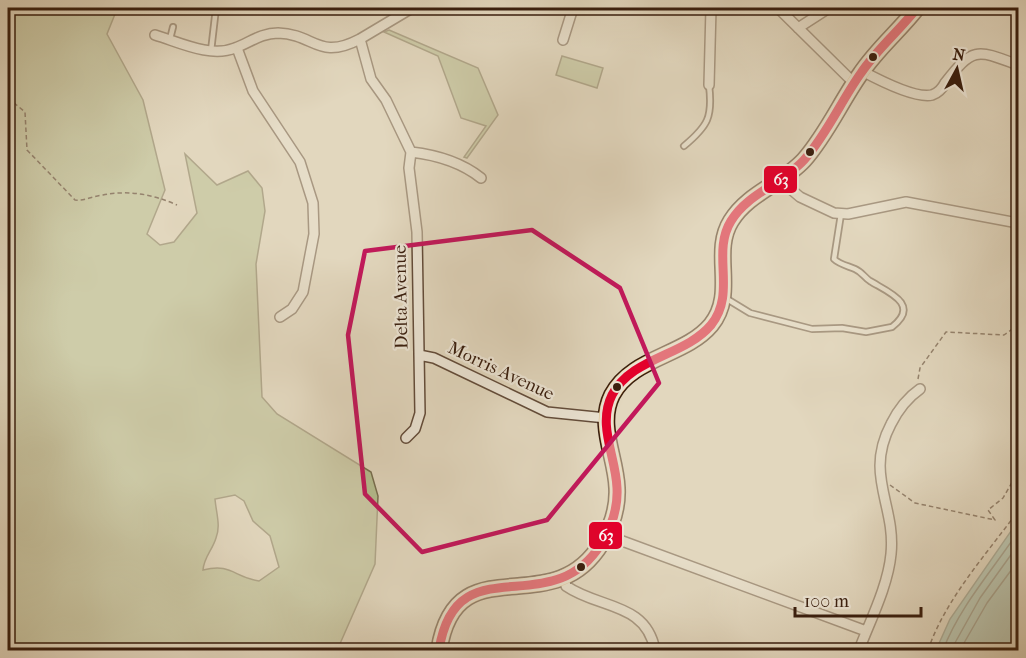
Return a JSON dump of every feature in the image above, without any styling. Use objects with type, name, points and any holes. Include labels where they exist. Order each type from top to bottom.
[{"type":"main road","points":[[439,651],[450,616],[460,602],[469,595],[492,588],[544,585],[564,578],[588,561],[606,535],[615,512],[617,488],[606,418],[609,403],[620,384],[642,367],[705,331],[718,314],[723,298],[723,244],[728,226],[744,205],[780,180],[811,152],[858,77],[917,8]]},
{"type":"street","points":[[155,35],[211,51],[237,48],[255,38],[276,33],[334,49],[360,39],[412,8]]},
{"type":"street","points":[[562,40],[573,8]]},
{"type":"street","points":[[709,85],[711,8]]},
{"type":"street","points":[[778,8],[798,28],[858,77],[913,93],[928,96],[938,92],[962,62],[972,55],[991,54],[1018,65]]},
{"type":"street","points":[[798,28],[828,8]]},
{"type":"street","name":"Delta Avenue","points":[[360,39],[371,80],[386,100],[411,153],[409,168],[417,232],[420,413],[417,425],[406,438]]},
{"type":"street","points":[[237,48],[253,91],[300,162],[313,203],[314,234],[303,292],[292,309],[280,317]]},
{"type":"street","points":[[411,153],[429,154],[458,163],[481,178]]},
{"type":"street","points":[[780,180],[793,192],[819,208],[842,214],[906,202],[1018,223]]},
{"type":"street","name":"Morris Avenue","points":[[419,355],[434,358],[547,412],[606,418]]},
{"type":"street","points":[[859,651],[891,557],[890,528],[880,484],[880,453],[889,427],[902,405],[920,389]]},
{"type":"street","points":[[606,535],[866,631]]},
{"type":"street","points":[[564,578],[566,586],[579,594],[635,615],[652,641],[655,651]]},
{"type":"lane","points":[[211,51],[216,8]]},
{"type":"lane","points":[[170,39],[173,27]]},
{"type":"lane","points":[[684,146],[708,122],[711,108],[709,85]]},
{"type":"lane","points":[[723,298],[734,302],[750,313],[812,329],[842,328],[866,332],[892,327],[902,313],[900,298],[869,280],[857,270],[834,259],[842,214]]},
{"type":"path","points":[[8,98],[25,112],[27,150],[75,200],[113,193],[142,193],[177,205]]},
{"type":"path","points":[[920,389],[917,376],[920,368],[946,332],[1004,335],[1018,325]]},
{"type":"path","points":[[880,484],[895,487],[915,503],[996,520],[988,510],[1003,498],[1018,472]]},
{"type":"path","points":[[928,651],[937,626],[967,578],[1018,511]]},
{"type":"highlighted area","points":[[532,230],[620,288],[659,383],[547,520],[422,552],[365,494],[348,335],[365,251]]},
{"type":"shaded area","points":[[8,8],[112,8],[115,14],[107,34],[143,100],[165,190],[147,234],[160,245],[174,242],[197,213],[185,154],[217,185],[248,171],[262,188],[265,211],[256,264],[262,397],[277,414],[371,472],[378,496],[375,564],[339,646],[340,650],[8,650]],"holes":[[[235,495],[244,501],[253,521],[270,536],[279,567],[259,581],[243,577],[227,569],[203,570],[217,533],[215,499]]]},
{"type":"shaded area","points":[[389,30],[478,68],[498,115],[467,158],[464,157],[486,126],[461,118],[438,56],[384,32]]},
{"type":"shaded area","points":[[562,56],[603,68],[597,88],[556,75]]},
{"type":"water","points":[[1018,521],[1018,650],[936,650],[950,619]]},
{"type":"transit line","name":"63","points":[[439,650],[449,618],[464,599],[485,590],[557,580],[580,567],[601,544],[613,518],[617,495],[606,418],[612,395],[632,372],[687,344],[711,325],[719,313],[722,300],[723,246],[725,233],[731,221],[746,203],[786,176],[804,160],[820,139],[867,64],[917,8]]}]
